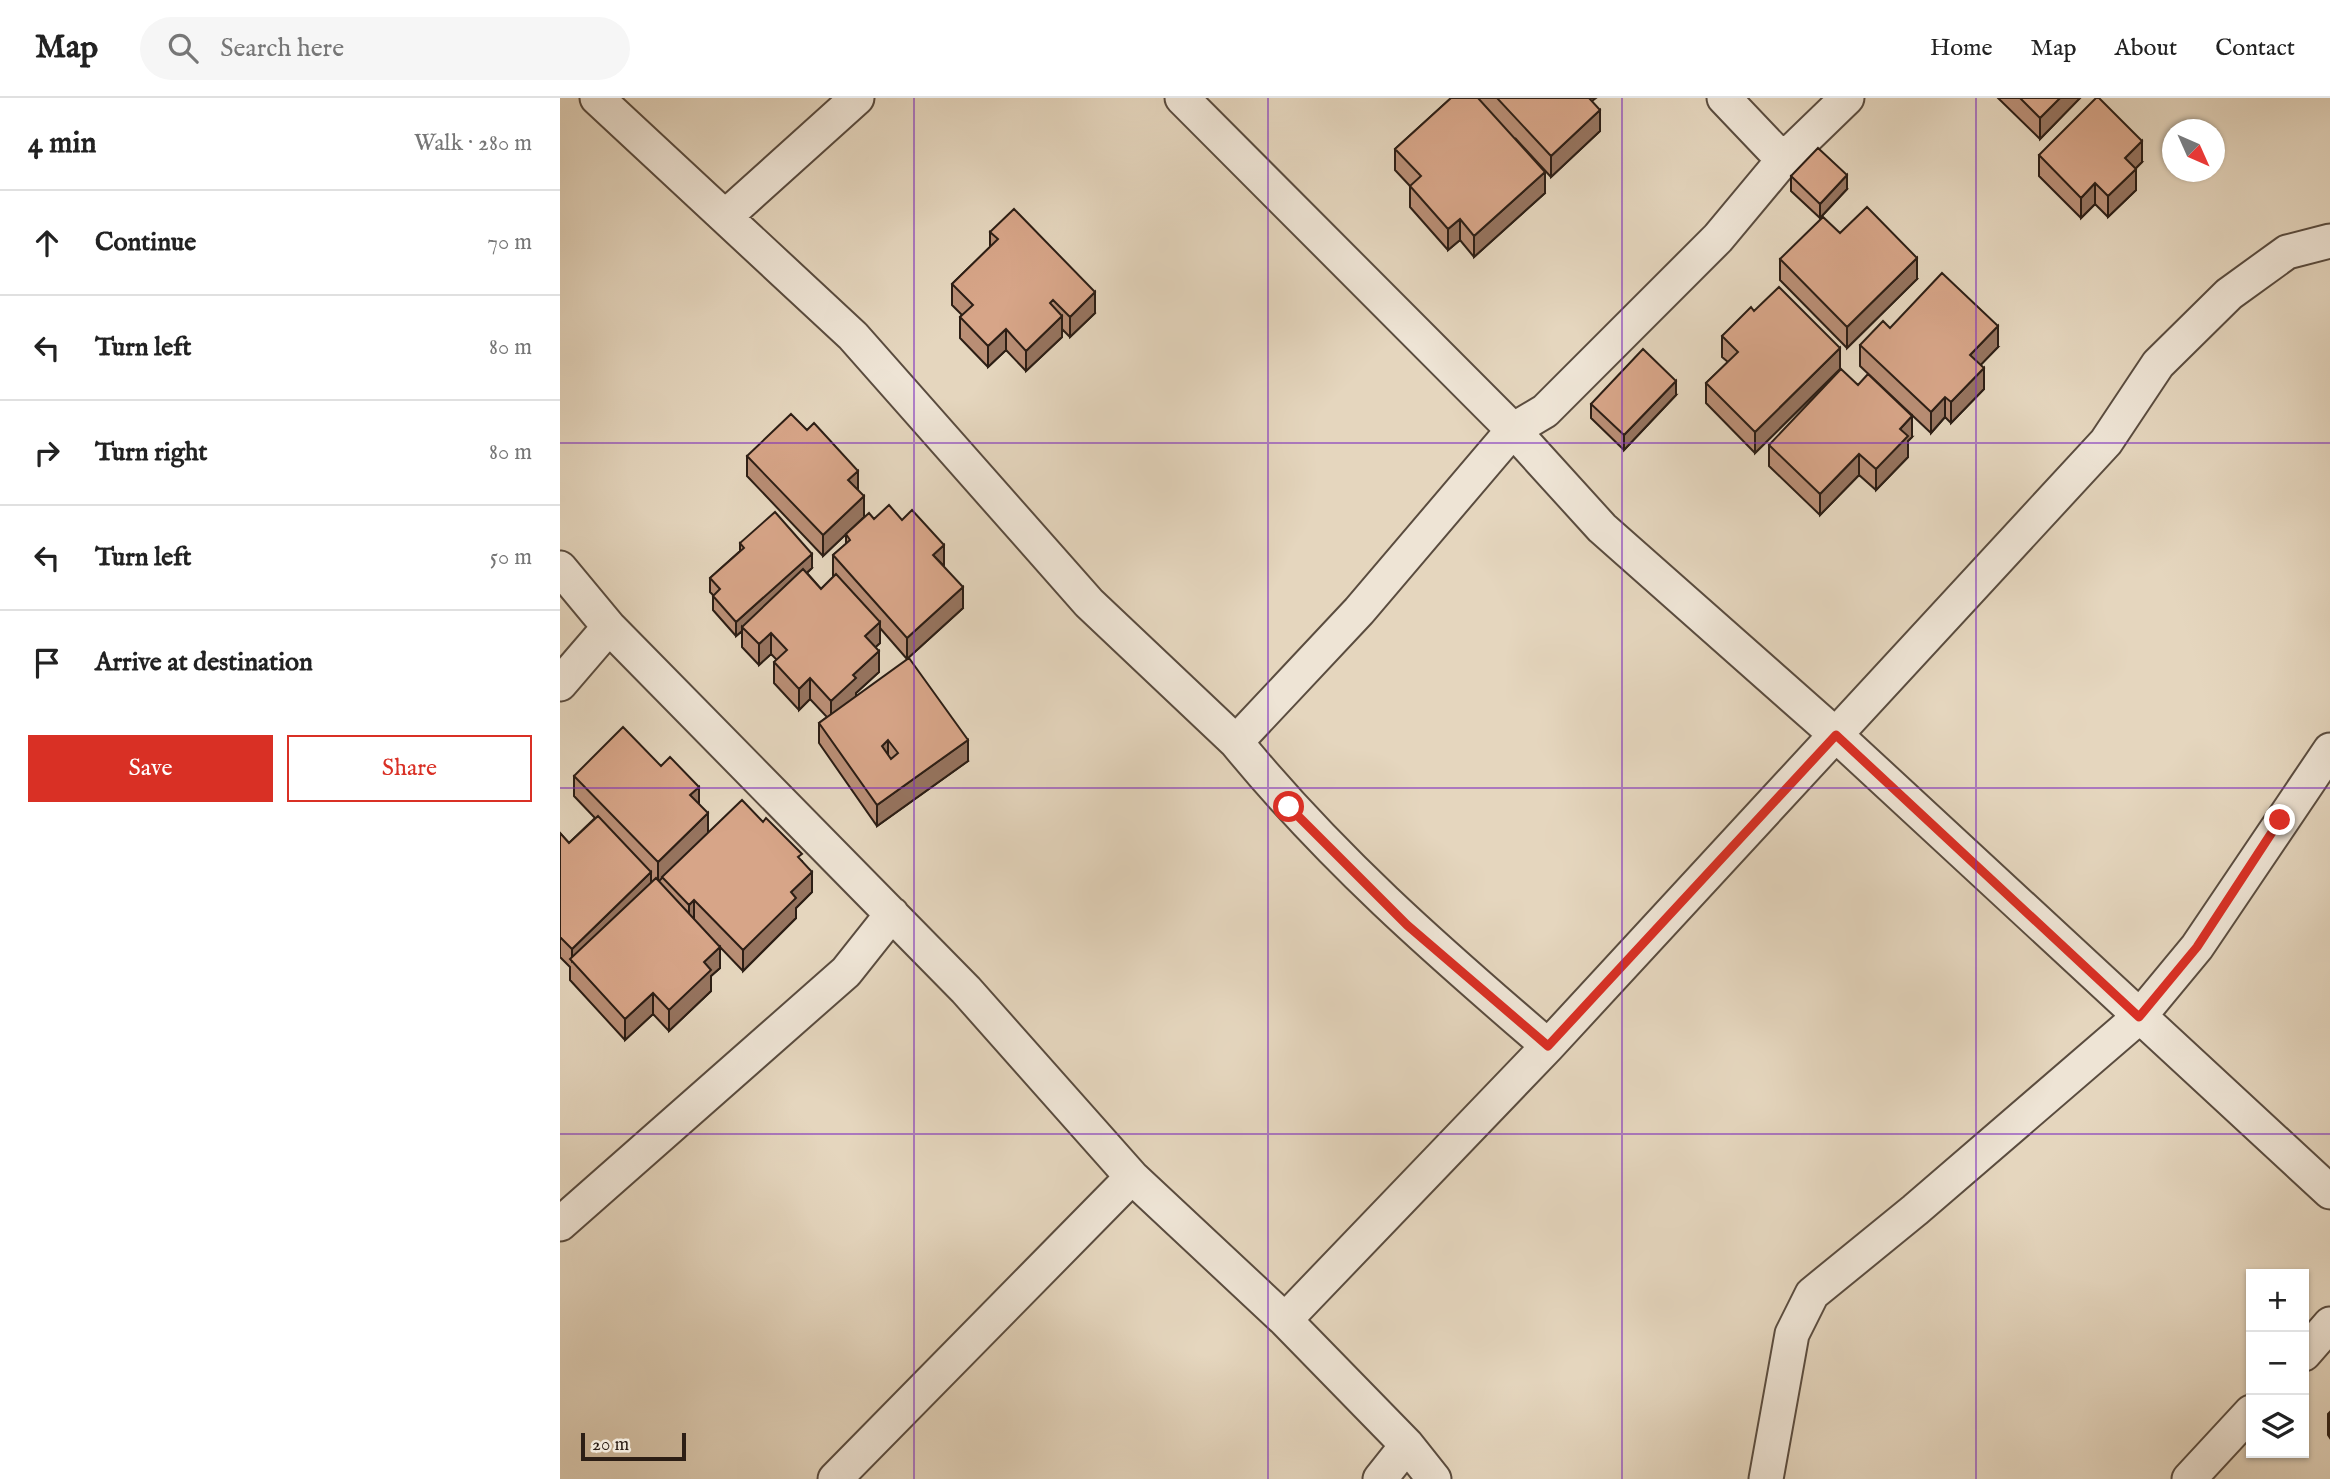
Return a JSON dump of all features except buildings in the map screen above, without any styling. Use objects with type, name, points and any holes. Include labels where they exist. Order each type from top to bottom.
[{"type":"street","points":[[597,98],[853,336],[1089,603],[1236,742],[1289,807],[1407,925],[1548,1046]]},
{"type":"street","points":[[725,217],[857,98]]},
{"type":"street","points":[[1182,98],[1513,430],[1602,528],[1836,735],[2330,1192]]},
{"type":"street","points":[[1724,98],[1783,160]]},
{"type":"street","points":[[1236,742],[1359,611],[1513,430],[1545,411],[1718,238],[1783,160],[1847,98]]},
{"type":"street","points":[[1285,1320],[1548,1046],[2106,442],[2158,364],[2229,294],[2267,266],[2287,252],[2330,241]]},
{"type":"street","points":[[560,568],[609,627],[966,990],[1132,1177],[1285,1320],[1407,1444],[1434,1479]]},
{"type":"street","points":[[560,684],[609,627]]},
{"type":"street","points":[[1766,1479],[1792,1334],[1812,1294],[1915,1210],[2139,1017],[2197,947],[2330,750]]},
{"type":"street","points":[[560,1224],[846,972],[892,914]]},
{"type":"street","points":[[835,1479],[1132,1177]]},
{"type":"street","points":[[2309,1348],[2330,1324]]},
{"type":"street","points":[[2189,1479],[2246,1417]]},
{"type":"street","points":[[1380,1479],[1407,1444]]},
{"type":"route","points":[[1289,807],[1407,925],[1548,1046],[1836,735],[2139,1017],[2197,947],[2280,820]]}]
